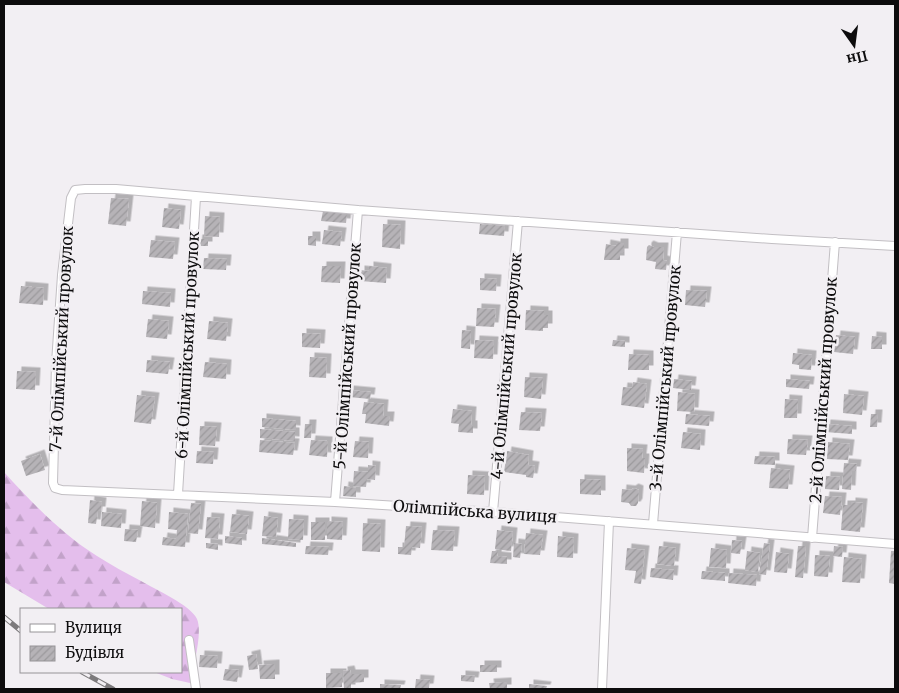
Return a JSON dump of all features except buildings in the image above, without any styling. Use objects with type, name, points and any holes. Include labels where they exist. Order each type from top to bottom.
[{"type":"street","name":"7-й Олімпійський провулок","points":[[55,488],[53,482],[56,363],[71,195],[75,190],[116,190],[196,197]]},
{"type":"street","points":[[196,197],[358,210],[895,246]]},
{"type":"street","name":"6-й Олімпійський провулок","points":[[178,494],[196,197]]},
{"type":"street","name":"5-й Олімпійський провулок","points":[[336,502],[358,210]]},
{"type":"street","name":"4-й Олімпійський провулок","points":[[494,512],[518,221]]},
{"type":"street","name":"3-й Олімпійський провулок","points":[[653,524],[677,232]]},
{"type":"street","name":"2-й Олімпійський провулок","points":[[812,538],[835,242]]},
{"type":"street","name":"Олімпійська вулиця","points":[[55,488],[494,512],[895,544]]},
{"type":"street","points":[[602,689],[609,521]]},
{"type":"street","points":[[189,640],[196,689]]},
{"type":"green space","points":[[4,472],[48,517],[84,547],[113,566],[188,608],[197,619],[199,625],[197,650],[190,683],[157,673],[182,673],[182,608],[47,608],[4,582]]},
{"type":"railway","points":[[4,617],[20,630]]},
{"type":"railway","points":[[84,673],[113,689]]}]
